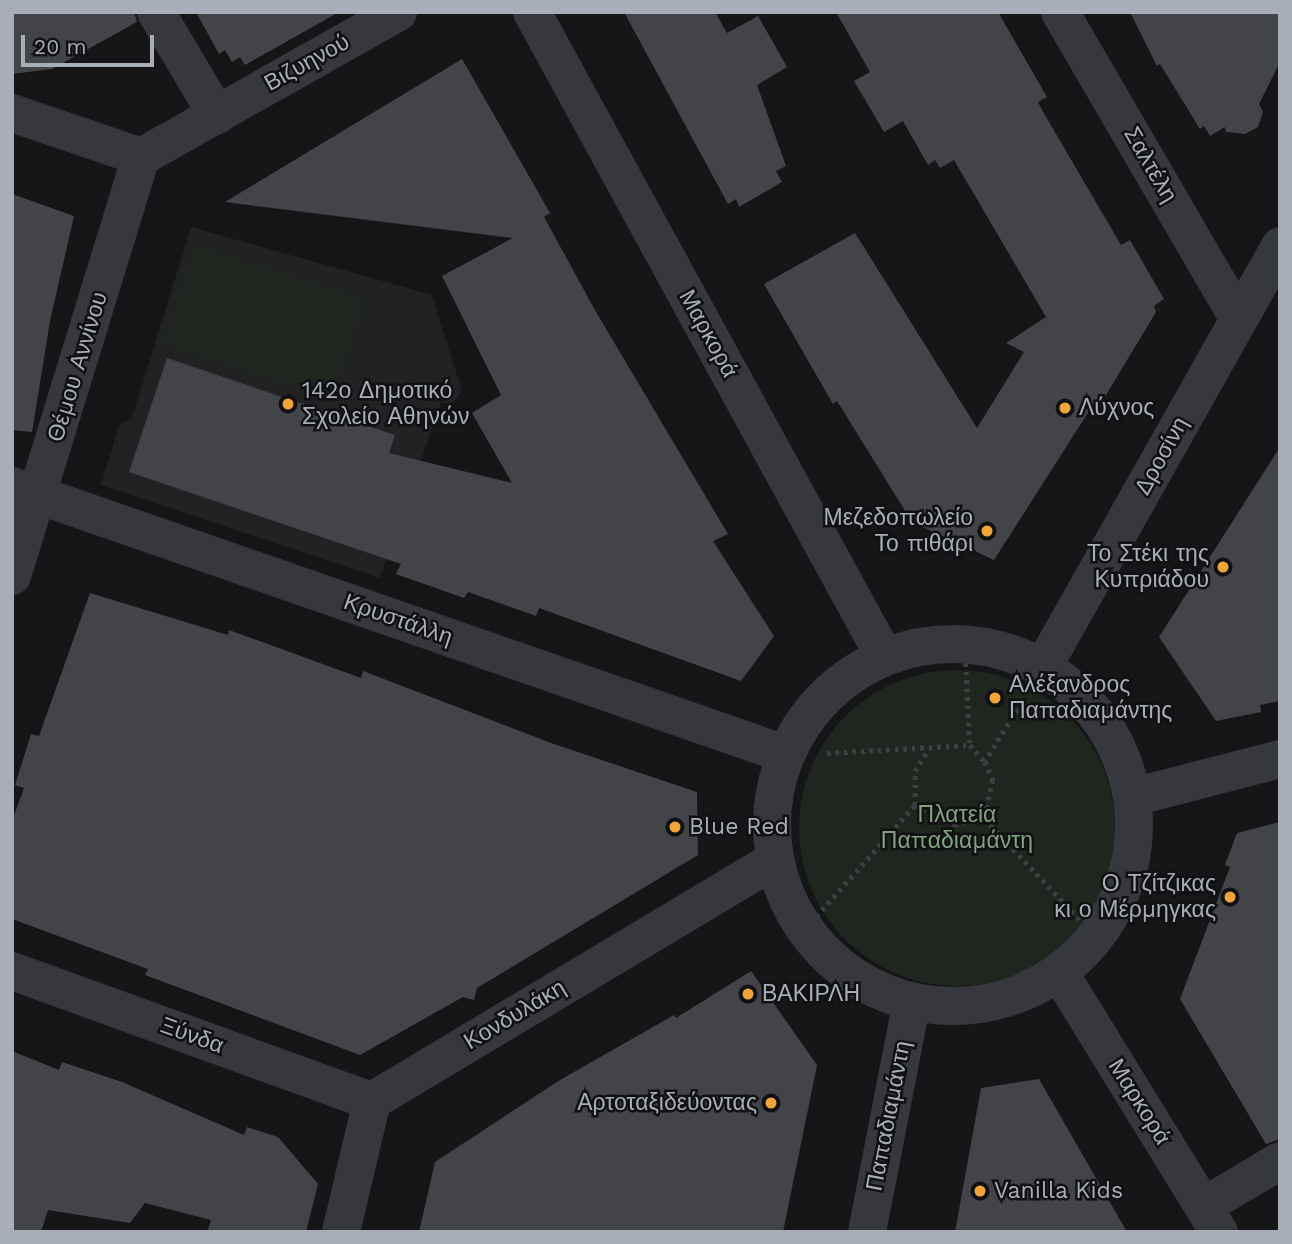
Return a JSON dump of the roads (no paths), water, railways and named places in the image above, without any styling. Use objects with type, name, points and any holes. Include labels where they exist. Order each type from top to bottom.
[{"type":"street","points":[[156,12],[217,114]]},
{"type":"street","name":"Βιζυηνού","points":[[141,157],[398,12]]},
{"type":"street","name":"Μαρκορά","points":[[532,12],[884,656]]},
{"type":"street","name":"Σαλτέλη","points":[[1060,12],[1239,319]]},
{"type":"street","points":[[12,113],[141,157]]},
{"type":"street","name":"Θέμου Αννίνου","points":[[12,576],[26,491],[141,157]]},
{"type":"street","name":"Δροσίνη","points":[[1044,667],[1280,246]]},
{"type":"street","name":"Κρυστάλλη","points":[[26,491],[785,754]]},
{"type":"street","points":[[938,644],[993,647],[1044,667],[1076,691],[1103,722],[1122,757],[1133,797],[1133,846],[1121,895],[1096,937],[1059,971],[1026,991],[989,1003],[950,1007],[912,1001],[863,983],[822,951],[792,909],[774,860],[771,824],[774,789],[785,754],[809,713],[843,679],[884,656],[938,644]]},
{"type":"street","points":[[1133,797],[1280,759]]},
{"type":"street","name":"Κονδυλάκη","points":[[372,1101],[774,860]]},
{"type":"street","name":"Ξύνδα","points":[[12,971],[372,1101]]},
{"type":"street","name":"Μαρκορά","points":[[1059,971],[1212,1219]]},
{"type":"street","name":"Παπαδιαμάντη","points":[[867,1232],[912,1001]]},
{"type":"street","points":[[341,1232],[372,1101]]},
{"type":"street","points":[[1212,1219],[1280,1161]]},
{"type":"place","name":"142ο Δημοτικό Σχολείο Αθηνών","points":[[288,404]]},
{"type":"place","name":"Λύχνος","points":[[1065,408]]},
{"type":"place","name":"Μεζεδοπωλείο Το πιθάρι","points":[[987,531]]},
{"type":"place","name":"Το Στέκι της Κυπριάδου","points":[[1223,567]]},
{"type":"place","name":"Αλέξανδρος Παπαδιαμάντης","points":[[995,698]]},
{"type":"place","name":"Blue Red","points":[[675,827]]},
{"type":"place","name":"Ο Τζίτζικας κι ο Μέρμηγκας","points":[[1230,897]]},
{"type":"place","name":"ΒΑΚΙΡΛΗ","points":[[748,994]]},
{"type":"place","name":"Αρτοταξιδεύοντας","points":[[771,1103]]},
{"type":"place","name":"Vanilla Kids","points":[[980,1191]]},
{"type":"park label","name":"Πλατεία Παπαδιαμάντη","points":[[957,828]]}]
